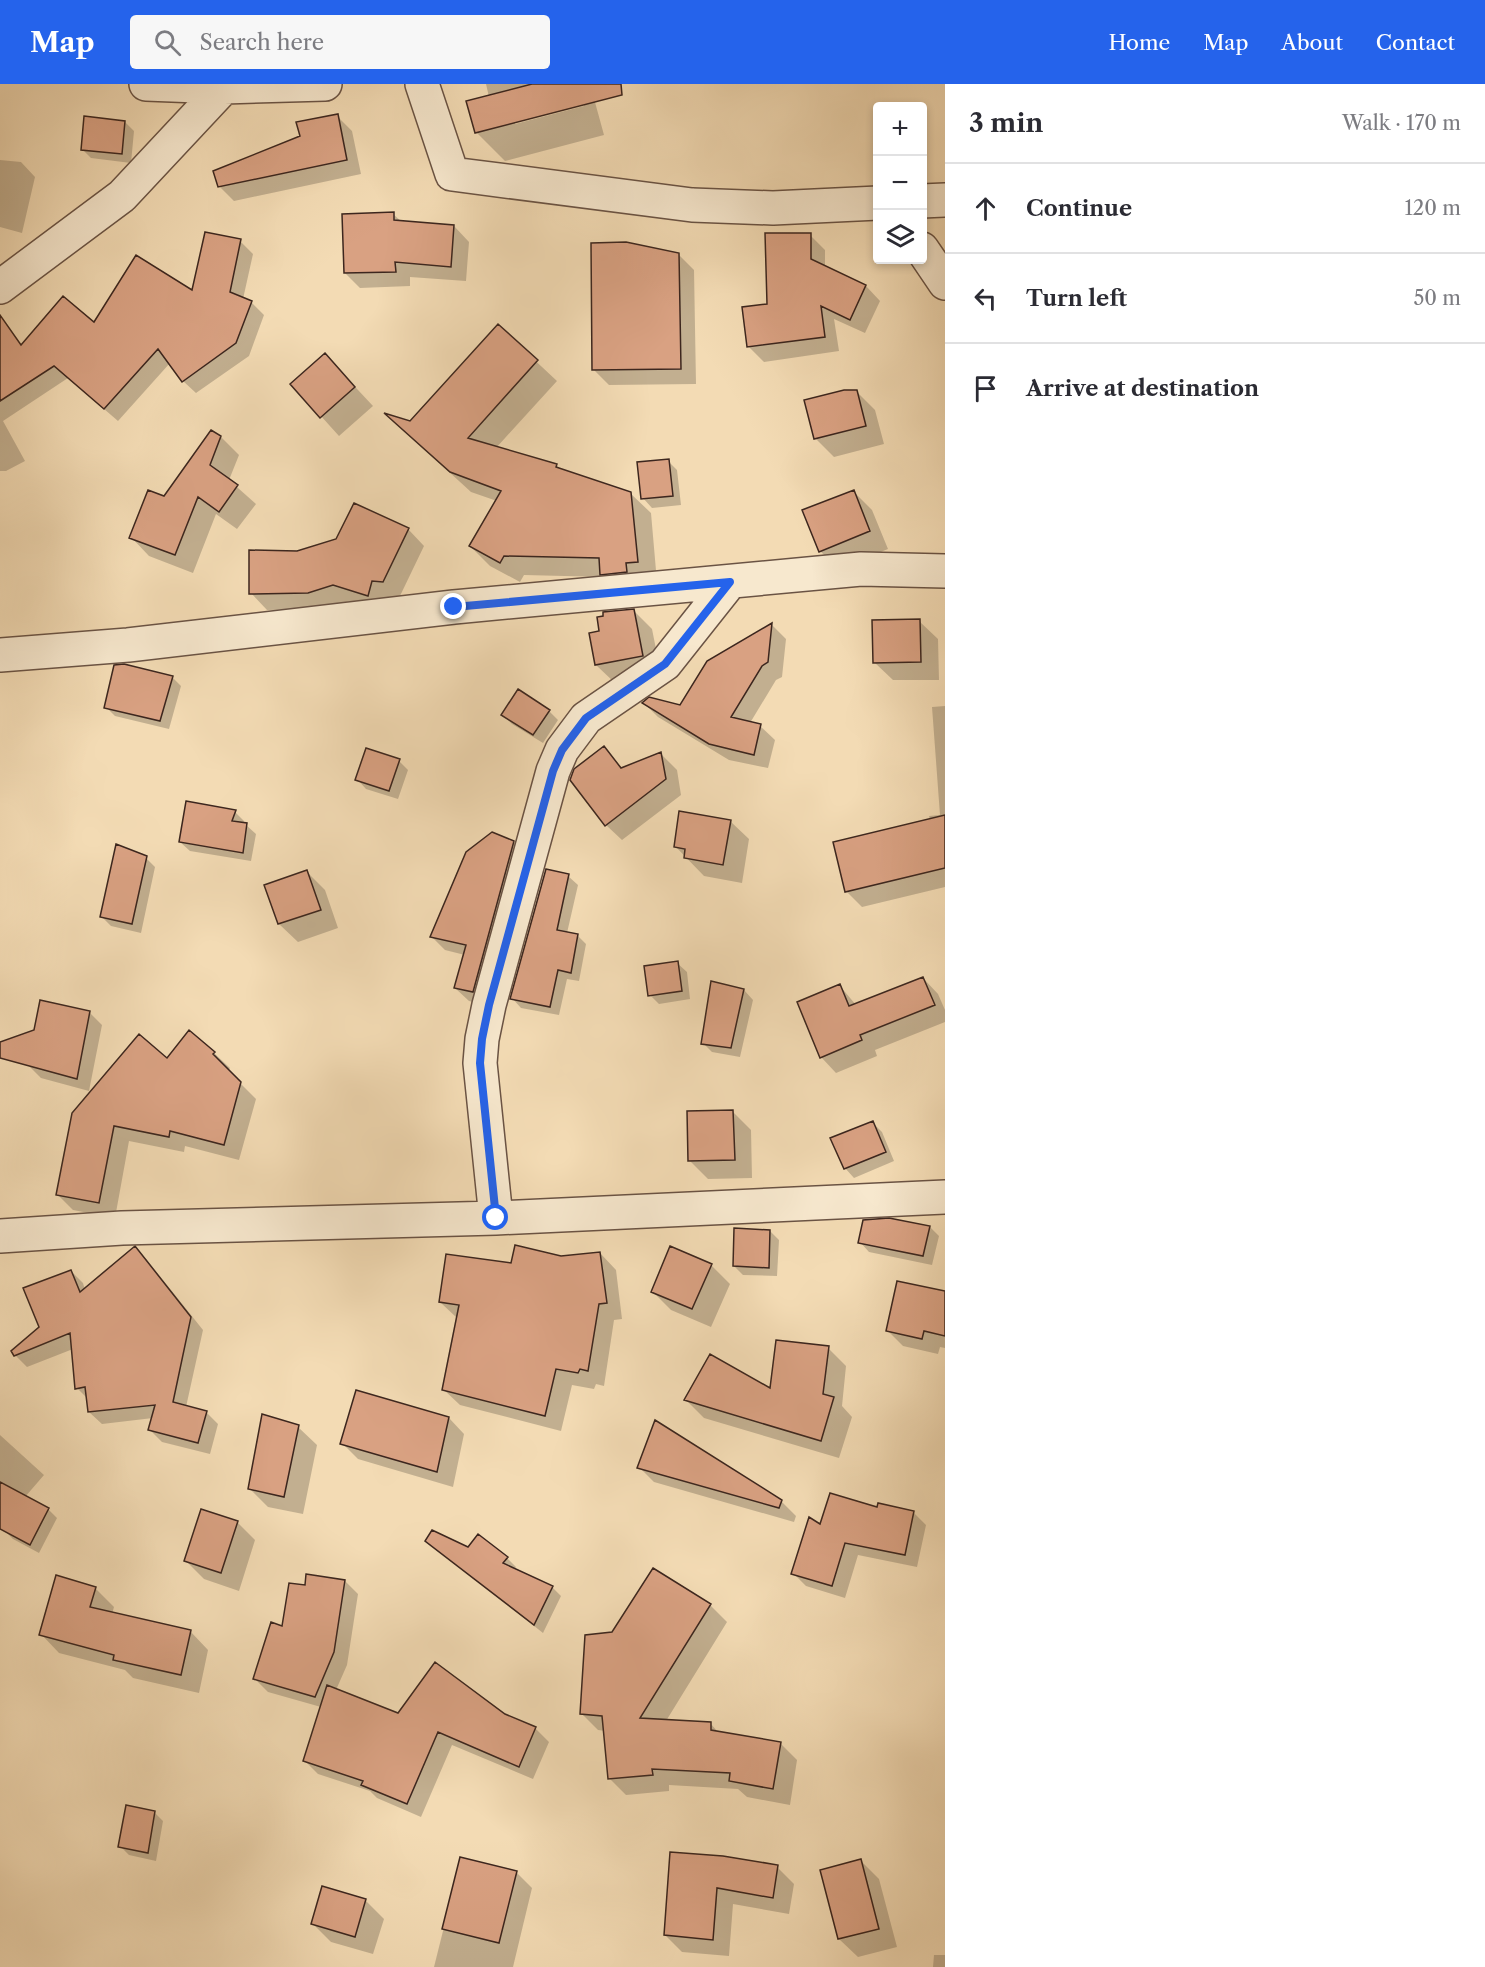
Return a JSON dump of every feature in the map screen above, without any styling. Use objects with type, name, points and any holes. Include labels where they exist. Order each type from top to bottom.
[{"type":"street","points":[[146,84],[224,87],[325,84]]},
{"type":"street","points":[[422,84],[452,174],[692,205],[773,208],[873,203]]},
{"type":"street","points":[[0,287],[122,196],[224,87]]},
{"type":"street","points":[[927,201],[945,200]]},
{"type":"street","points":[[927,256],[945,283]]},
{"type":"street","points":[[0,655],[128,645],[454,607],[861,569],[945,571]]},
{"type":"street","points":[[496,1218],[480,1063],[482,1039],[489,1005],[553,771],[562,750],[586,718],[665,664],[730,582]]},
{"type":"street","points":[[0,1236],[134,1228],[496,1218],[945,1197]]},
{"type":"building","points":[[532,84],[621,84],[622,95],[475,133],[466,101]]},
{"type":"building","points":[[338,114],[347,160],[218,187],[213,171],[300,136],[296,122]]},
{"type":"building","points":[[84,116],[125,121],[122,154],[81,150]]},
{"type":"building","points":[[394,212],[394,220],[454,225],[451,267],[395,262],[396,272],[344,273],[342,214]]},
{"type":"building","points":[[205,232],[241,239],[230,292],[252,301],[236,343],[182,382],[158,349],[104,409],[54,366],[0,401],[0,315],[21,345],[63,296],[94,322],[136,255],[192,290]]},
{"type":"building","points":[[765,233],[811,233],[811,259],[866,285],[850,320],[821,306],[825,337],[747,347],[742,307],[767,304]]},
{"type":"building","points":[[626,242],[679,253],[681,369],[592,370],[591,243]]},
{"type":"building","points":[[498,324],[538,360],[468,438],[557,464],[556,467],[631,492],[638,562],[626,563],[627,572],[600,575],[599,558],[504,556],[500,563],[469,546],[501,491],[450,472],[384,413],[410,421]]},
{"type":"building","points":[[325,353],[355,387],[320,418],[290,384]]},
{"type":"building","points":[[844,390],[857,390],[866,426],[814,439],[804,400]]},
{"type":"building","points":[[211,430],[221,436],[210,465],[238,485],[219,512],[198,497],[175,555],[129,538],[148,490],[164,496]]},
{"type":"building","points":[[669,459],[673,496],[641,499],[637,462]]},
{"type":"building","points":[[854,490],[870,531],[819,552],[802,510]]},
{"type":"building","points":[[354,503],[409,528],[383,582],[372,581],[368,596],[333,585],[308,593],[249,594],[249,550],[297,551],[336,539]]},
{"type":"building","points":[[634,609],[643,656],[595,665],[589,633],[599,631],[597,617],[603,616],[603,612]]},
{"type":"building","points":[[920,619],[921,662],[873,663],[872,620]]},
{"type":"building","points":[[772,623],[768,662],[762,666],[731,717],[761,724],[754,755],[709,744],[642,703],[649,697],[680,705],[707,661]]},
{"type":"building","points":[[124,664],[173,676],[160,721],[104,708],[114,665]]},
{"type":"building","points":[[518,689],[550,710],[533,735],[501,715]]},
{"type":"building","points":[[604,746],[621,768],[661,752],[666,779],[605,826],[570,780],[574,769]]},
{"type":"building","points":[[366,748],[400,759],[389,791],[355,780]]},
{"type":"building","points":[[186,801],[236,810],[232,821],[247,823],[243,853],[179,842]]},
{"type":"building","points":[[679,811],[731,820],[723,865],[684,858],[685,849],[674,847]]},
{"type":"building","points":[[945,815],[945,868],[845,892],[833,842]]},
{"type":"building","points":[[492,832],[514,841],[473,992],[454,988],[466,945],[430,937],[466,852]]},
{"type":"building","points":[[116,844],[147,856],[132,924],[100,917]]},
{"type":"building","points":[[546,869],[569,874],[557,930],[578,934],[571,973],[558,970],[550,1007],[510,999]]},
{"type":"building","points":[[307,870],[321,910],[278,924],[264,885]]},
{"type":"building","points":[[678,961],[682,991],[648,996],[644,966]]},
{"type":"building","points":[[923,977],[935,1005],[860,1035],[862,1040],[820,1058],[797,1002],[840,984],[849,1006]]},
{"type":"building","points":[[711,981],[744,989],[731,1048],[701,1044]]},
{"type":"building","points":[[40,1000],[90,1011],[77,1079],[0,1058],[0,1042],[34,1030]]},
{"type":"building","points":[[189,1030],[215,1052],[213,1054],[241,1082],[224,1145],[170,1131],[169,1137],[114,1126],[99,1203],[56,1195],[72,1113],[139,1034],[167,1058]]},
{"type":"building","points":[[733,1110],[735,1160],[688,1161],[687,1111]]},
{"type":"building","points":[[873,1121],[886,1152],[844,1169],[830,1138]]},
{"type":"building","points":[[889,1218],[930,1226],[923,1256],[858,1243],[863,1220]]},
{"type":"building","points":[[734,1228],[770,1230],[769,1268],[733,1266]]},
{"type":"building","points":[[515,1245],[561,1256],[600,1252],[607,1303],[599,1304],[588,1371],[580,1369],[578,1373],[556,1369],[545,1416],[442,1390],[459,1305],[439,1302],[446,1254],[511,1263]]},
{"type":"building","points":[[135,1246],[191,1317],[173,1402],[207,1411],[198,1443],[148,1430],[155,1405],[88,1412],[85,1387],[75,1389],[70,1333],[14,1356],[11,1351],[39,1327],[23,1288],[71,1270],[80,1292]]},
{"type":"building","points":[[670,1246],[712,1264],[692,1309],[651,1292]]},
{"type":"building","points":[[897,1281],[945,1291],[945,1336],[924,1331],[922,1339],[886,1331]]},
{"type":"building","points":[[776,1340],[829,1346],[823,1394],[834,1397],[821,1441],[684,1400],[710,1354],[770,1388]]},
{"type":"building","points":[[356,1390],[449,1417],[437,1472],[340,1444]]},
{"type":"building","points":[[262,1414],[299,1425],[284,1497],[248,1489]]},
{"type":"building","points":[[655,1420],[782,1500],[779,1508],[637,1468]]},
{"type":"building","points":[[0,1482],[49,1508],[30,1545],[0,1529]]},
{"type":"building","points":[[830,1493],[877,1507],[878,1503],[914,1511],[905,1555],[845,1543],[832,1586],[791,1574],[809,1517],[820,1524]]},
{"type":"building","points":[[201,1509],[238,1521],[221,1573],[184,1561]]},
{"type":"building","points":[[432,1530],[468,1547],[478,1534],[508,1557],[503,1563],[553,1586],[534,1625],[425,1541]]},
{"type":"building","points":[[653,1568],[711,1604],[640,1718],[711,1722],[711,1730],[781,1742],[773,1789],[729,1781],[730,1773],[652,1769],[653,1775],[608,1779],[602,1716],[580,1714],[585,1635],[612,1632]]},
{"type":"building","points":[[306,1574],[345,1580],[334,1652],[315,1697],[253,1679],[271,1622],[282,1626],[289,1583],[305,1585]]},
{"type":"building","points":[[56,1575],[96,1587],[90,1607],[191,1630],[181,1675],[113,1660],[114,1655],[39,1635]]},
{"type":"building","points":[[435,1662],[505,1714],[536,1727],[519,1767],[438,1732],[407,1804],[361,1785],[363,1781],[303,1761],[327,1685],[398,1713]]},
{"type":"building","points":[[126,1805],[155,1811],[148,1853],[118,1847]]},
{"type":"building","points":[[670,1852],[723,1856],[778,1865],[773,1898],[717,1888],[713,1940],[664,1935]]},
{"type":"building","points":[[460,1857],[517,1871],[499,1943],[442,1929]]},
{"type":"building","points":[[861,1859],[879,1929],[838,1939],[820,1870]]},
{"type":"building","points":[[322,1886],[366,1899],[355,1937],[311,1924]]},
{"type":"route","points":[[454,607],[730,582],[665,664],[586,718],[562,750],[553,771],[489,1005],[482,1039],[480,1063],[496,1218]]}]
